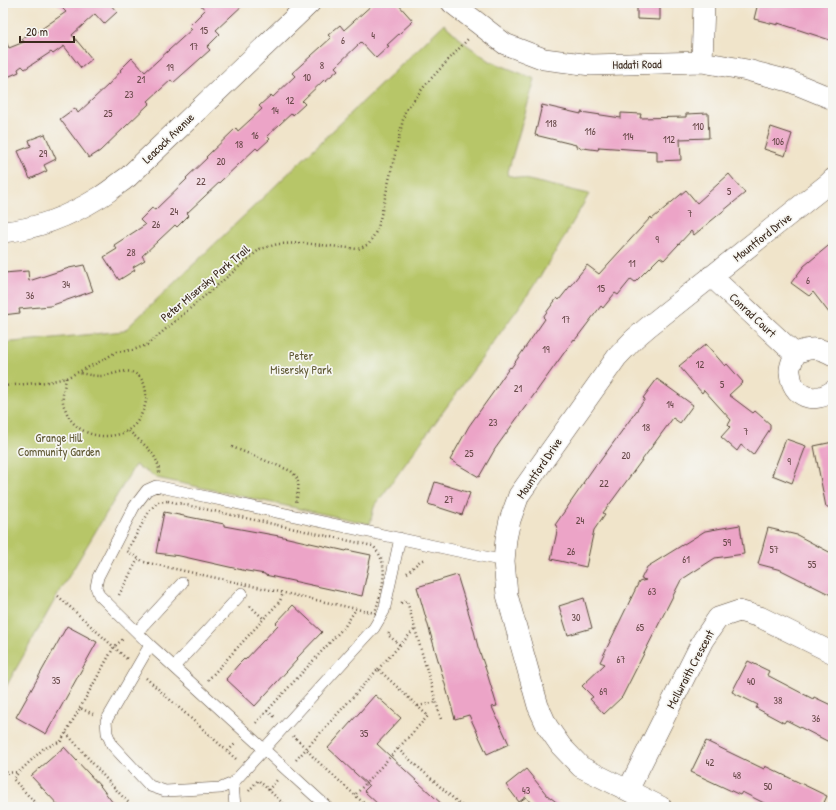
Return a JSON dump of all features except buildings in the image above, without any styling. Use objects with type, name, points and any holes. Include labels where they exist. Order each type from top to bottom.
[{"type":"street","name":"Leacock Avenue","points":[[3,232],[19,231],[65,216],[101,197],[128,177],[310,3]]},
{"type":"street","name":"Hadati Road","points":[[452,3],[505,44],[544,59],[591,65],[702,62],[747,70],[789,81],[833,99]]},
{"type":"street","points":[[702,62],[704,3]]},
{"type":"street","name":"Mountford Drive","points":[[661,807],[581,767],[561,746],[547,726],[538,706],[507,595],[504,561],[506,539],[510,520],[518,495],[617,357],[634,339],[833,179]]},
{"type":"street","name":"Conrad Court","points":[[712,276],[795,354]]},
{"type":"street","points":[[833,355],[824,350],[805,349],[795,354],[789,371],[792,384],[798,393],[813,398],[824,396],[833,391]]},
{"type":"street","name":"McIlwraith Crescent","points":[[628,790],[703,640],[718,618],[739,611],[760,617],[833,653]]},
{"type":"lane","points":[[327,807],[150,645],[99,595],[96,587],[98,577],[134,507],[147,490],[156,486],[504,561]]},
{"type":"lane","points":[[150,645],[106,721],[107,733],[112,745],[150,786],[165,791],[221,788],[234,783],[374,628],[384,611],[400,538]]},
{"type":"lane","points":[[137,632],[182,582]]},
{"type":"lane","points":[[174,667],[242,593]]},
{"type":"lane","points":[[234,783],[235,807]]},
{"type":"path","name":"Peter Misersky Park Trail","points":[[3,386],[48,382],[66,378],[116,352],[133,350],[147,346],[260,249],[278,244],[303,243],[358,249],[369,244],[378,228],[406,111],[427,83],[464,42]]},
{"type":"path","points":[[66,378],[63,403],[68,416],[75,425],[88,434],[101,436],[129,431],[137,422],[147,400],[143,380],[136,374],[129,371],[103,376],[78,373]]},
{"type":"path","points":[[129,431],[149,450],[158,463],[159,471],[156,486]]},
{"type":"path","points":[[232,447],[291,471],[296,476],[299,488],[293,515]]},
{"type":"path","points":[[168,501],[373,546],[378,551],[384,564],[385,577],[375,613],[283,593],[144,562],[127,551],[150,510],[158,502],[168,501]]},
{"type":"path","points":[[405,576],[420,561],[427,558]]},
{"type":"path","points":[[207,681],[280,601],[283,593]]},
{"type":"path","points":[[58,596],[131,663]]},
{"type":"path","points":[[401,596],[400,603],[407,601],[441,719]]},
{"type":"path","points":[[255,724],[345,626],[356,609]]},
{"type":"path","points":[[294,762],[415,629]]},
{"type":"path","points":[[391,630],[388,635],[400,645]]},
{"type":"path","points":[[39,807],[13,779],[43,749],[61,741],[114,646],[128,636],[137,632]]},
{"type":"path","points":[[355,795],[428,716],[378,669]]},
{"type":"path","points":[[146,678],[241,763]]},
{"type":"path","points":[[418,706],[436,702]]},
{"type":"path","points":[[80,708],[106,721]]},
{"type":"path","points":[[66,733],[90,758],[96,769],[133,807]]},
{"type":"path","points":[[293,736],[314,758],[368,807]]},
{"type":"path","points":[[228,751],[239,740]]},
{"type":"path","points":[[398,749],[463,807]]},
{"type":"path","points":[[3,773],[19,772]]},
{"type":"path","points":[[268,790],[280,776]]},
{"type":"path","points":[[248,796],[248,791],[258,780],[287,807]]},
{"type":"green space","name":"Peter Misersky Park","points":[[444,24],[467,45],[490,61],[535,79],[507,175],[589,194],[551,260],[522,303],[374,507],[370,524],[157,478],[135,465],[53,603],[3,692],[3,343],[124,331]]},
{"type":"park label","name":"Grange Hill Community Garden","points":[[59,444]]}]
